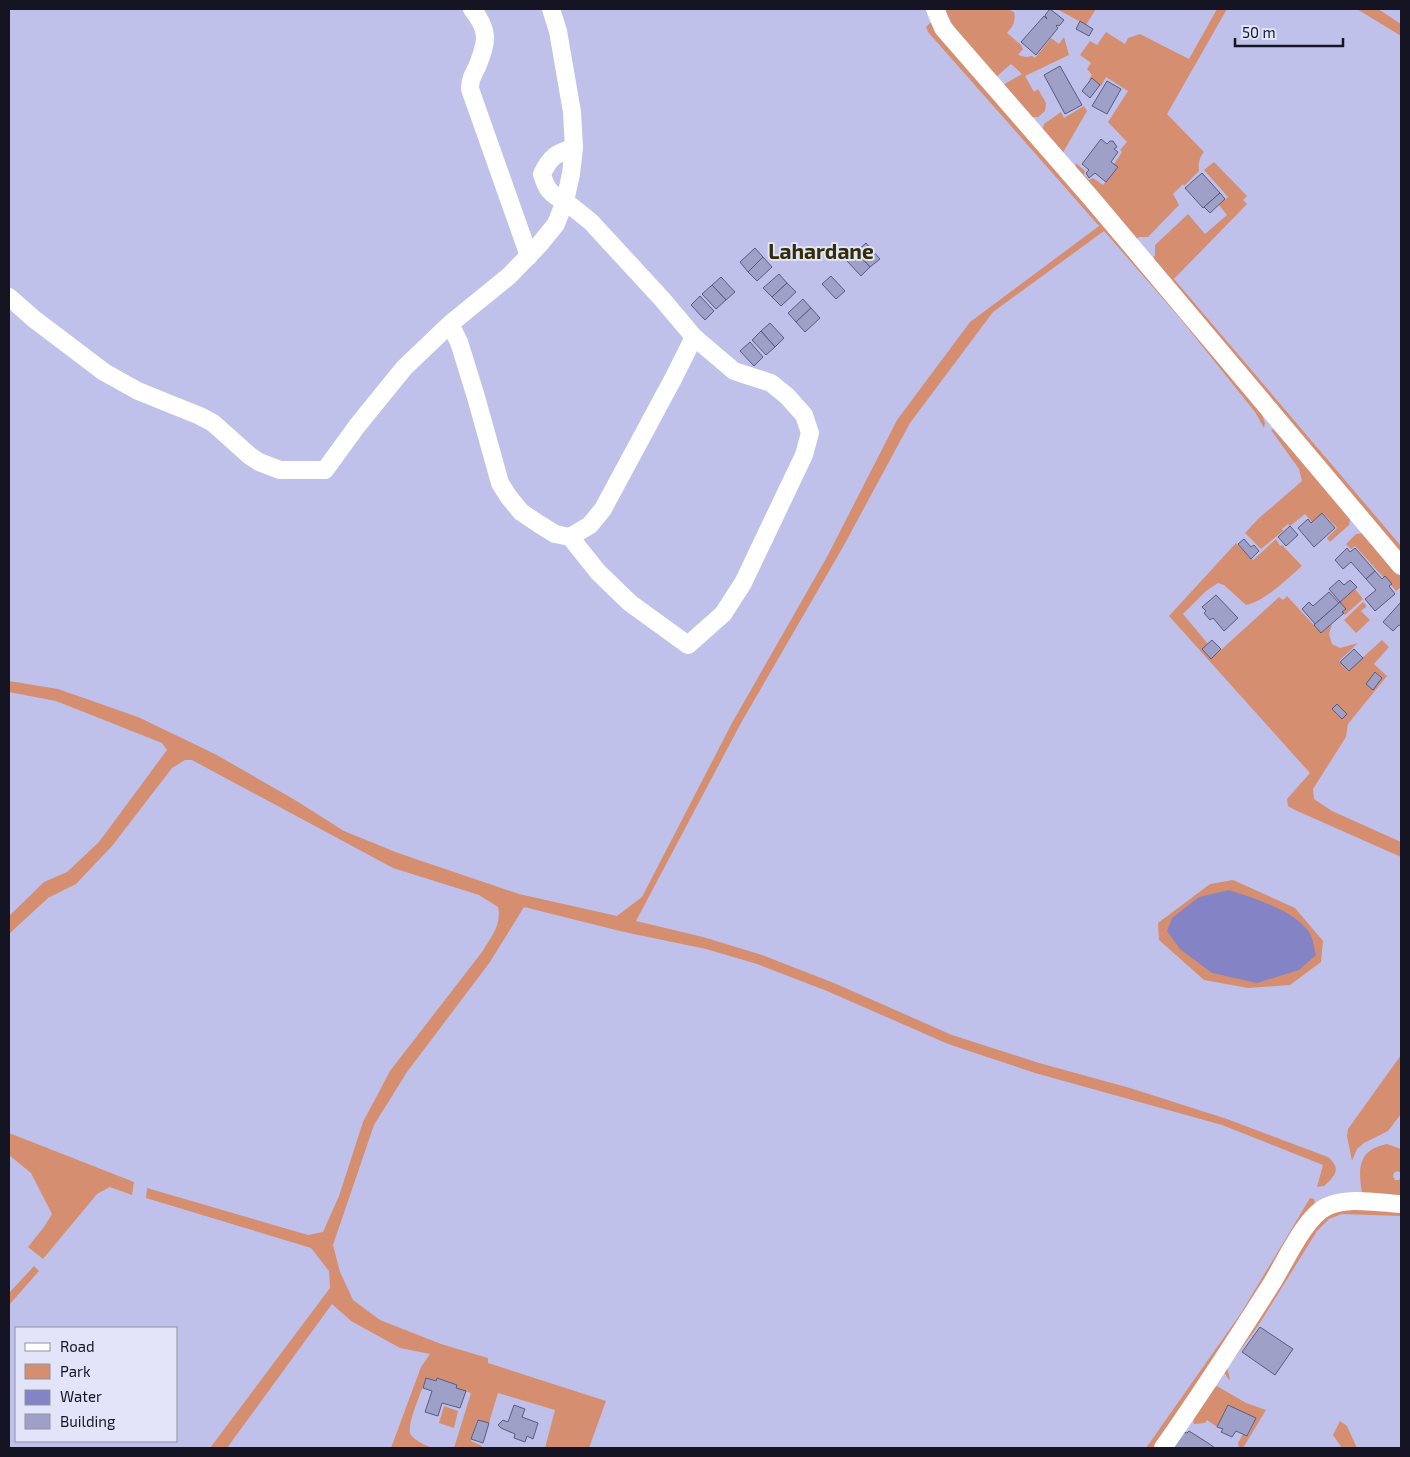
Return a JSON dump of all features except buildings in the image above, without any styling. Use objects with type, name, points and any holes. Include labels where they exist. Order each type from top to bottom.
[{"type":"street","points":[[472,9],[481,20],[486,38],[484,49],[470,78],[470,88],[529,256]]},
{"type":"street","points":[[9,296],[34,319],[104,372],[138,391],[213,423],[259,462],[280,470],[325,470],[357,426],[404,368],[450,324],[509,276],[556,224],[565,201],[574,148],[572,112],[558,30],[551,9]]},
{"type":"street","points":[[935,9],[943,28],[1092,199],[1401,566]]},
{"type":"street","points":[[450,324],[459,342],[500,483],[521,512],[555,534],[570,537],[598,572],[630,603],[688,645],[723,614],[743,583],[804,454],[810,434],[804,415],[787,396],[771,383],[734,371],[694,337],[662,299],[591,222],[565,201],[554,196],[546,189],[542,174],[548,161],[560,152],[574,148]]},
{"type":"street","points":[[570,537],[590,525],[603,509],[694,337]]},
{"type":"street","points":[[1163,1448],[1271,1284],[1310,1220],[1325,1207],[1335,1203],[1357,1201],[1401,1204]]},
{"type":"green space","points":[[946,9],[1007,9],[1014,12],[1014,24],[1007,33],[1023,49],[1018,55],[1026,57],[1032,56],[1035,58],[1051,38],[1059,44],[1064,37],[1069,55],[1025,76],[1034,92],[1038,89],[1046,103],[1045,111],[1038,117],[1030,117],[1003,85],[1022,74],[1011,64],[996,77],[959,34]]},
{"type":"green space","points":[[1057,9],[1096,9],[1086,25]]},
{"type":"green space","points":[[1217,9],[1227,9],[1167,114],[1204,152],[1199,161],[1199,171],[1173,194],[1179,205],[1148,237],[1139,237],[1135,240],[1075,172],[1076,163],[1085,171],[1084,175],[1089,180],[1093,178],[1103,185],[1118,167],[1114,164],[1122,152],[1120,150],[1127,142],[1108,122],[1128,91],[1106,77],[1101,86],[1092,79],[1089,79],[1092,75],[1087,69],[1091,63],[1080,55],[1090,41],[1097,45],[1106,32],[1125,44],[1128,38],[1140,34],[1189,59]]},
{"type":"green space","points":[[1357,9],[1378,9],[1401,24],[1401,36]]},
{"type":"green space","points":[[932,23],[1261,412],[1265,423],[1264,428],[1255,412],[1179,317],[1104,231],[993,312],[910,423],[843,547],[741,723],[636,921],[703,937],[762,955],[834,983],[952,1035],[1227,1119],[1328,1157],[1335,1165],[1334,1176],[1324,1186],[1317,1187],[1323,1165],[1222,1125],[1035,1073],[948,1044],[827,991],[757,964],[706,949],[624,932],[524,907],[490,962],[407,1072],[374,1125],[333,1245],[340,1272],[353,1300],[380,1320],[441,1344],[488,1358],[488,1363],[606,1401],[589,1448],[545,1448],[555,1410],[498,1393],[489,1423],[477,1420],[471,1439],[471,1441],[482,1446],[481,1448],[454,1448],[471,1393],[456,1388],[457,1385],[437,1378],[436,1381],[426,1378],[412,1416],[410,1431],[415,1439],[432,1448],[391,1448],[421,1367],[430,1354],[400,1348],[351,1321],[332,1304],[227,1448],[210,1448],[330,1288],[329,1271],[311,1248],[146,1198],[147,1188],[308,1235],[323,1232],[339,1196],[363,1122],[390,1071],[482,952],[497,925],[498,907],[479,895],[393,868],[192,760],[185,760],[172,768],[112,846],[76,884],[48,898],[9,934],[9,916],[44,882],[67,872],[99,842],[167,750],[162,743],[56,701],[9,692],[9,681],[58,689],[138,717],[215,754],[295,800],[344,831],[398,853],[519,894],[617,916],[642,897],[732,723],[828,555],[897,420],[970,322],[1099,226],[928,32],[926,27]]},
{"type":"green space","points":[[1084,106],[1087,111],[1061,156],[1042,131],[1044,124],[1061,112],[1064,118]]},
{"type":"green space","points":[[1214,162],[1247,196],[1243,200],[1247,204],[1174,279],[1401,546],[1401,559],[1152,260],[1155,255],[1155,245],[1188,214],[1205,234],[1227,215],[1219,205],[1228,197],[1204,170]]},
{"type":"green space","points":[[1273,429],[1351,516],[1349,525],[1330,542],[1327,538],[1337,528],[1323,513],[1312,522],[1305,514],[1290,526],[1288,524],[1282,529],[1283,531],[1261,549],[1245,533],[1258,519],[1302,481],[1299,469],[1271,430]]},
{"type":"green space","points":[[1365,533],[1401,576],[1401,587],[1396,591],[1355,546],[1351,549],[1346,544],[1356,534]]},
{"type":"green space","points":[[1276,539],[1280,546],[1282,545],[1302,566],[1276,589],[1253,603],[1246,605],[1224,585],[1218,583],[1206,591],[1183,614],[1208,644],[1211,659],[1279,597],[1283,600],[1287,596],[1321,633],[1332,624],[1329,634],[1332,644],[1340,648],[1358,643],[1339,661],[1348,671],[1382,640],[1389,647],[1374,664],[1387,676],[1348,724],[1346,737],[1313,789],[1314,799],[1332,811],[1401,842],[1401,857],[1288,806],[1287,799],[1310,773],[1169,616],[1236,543],[1253,560]]},
{"type":"green space","points":[[1355,589],[1363,599],[1345,615],[1342,612],[1346,609],[1340,602]]},
{"type":"green space","points":[[1363,602],[1367,606],[1361,611],[1370,620],[1356,633],[1344,620]]},
{"type":"green space","points":[[1233,880],[1295,908],[1323,941],[1321,962],[1290,985],[1248,988],[1204,980],[1159,940],[1158,923],[1210,884]]},
{"type":"green space","points":[[1401,1055],[1401,1114],[1388,1131],[1364,1143],[1357,1149],[1352,1161],[1347,1136],[1348,1129]]},
{"type":"green space","points":[[9,1133],[134,1182],[132,1195],[110,1187],[97,1194],[43,1259],[28,1247],[52,1214],[31,1173],[9,1155]]},
{"type":"green space","points":[[1387,1144],[1401,1149],[1401,1173],[1397,1171],[1393,1176],[1395,1180],[1399,1180],[1401,1177],[1401,1201],[1362,1193],[1360,1175],[1365,1155],[1377,1147]]},
{"type":"green space","points":[[1310,1198],[1314,1199],[1315,1203],[1285,1252],[1155,1448],[1146,1448],[1241,1313]]},
{"type":"green space","points":[[1339,1208],[1401,1210],[1401,1216],[1342,1214],[1329,1219],[1317,1231],[1258,1326],[1227,1368],[1229,1380],[1224,1372],[1310,1227]]},
{"type":"green space","points":[[34,1266],[39,1271],[9,1305],[9,1293]]},
{"type":"green space","points":[[1217,1386],[1246,1403],[1266,1410],[1243,1448],[1239,1448],[1238,1443],[1243,1434],[1248,1436],[1256,1418],[1228,1405],[1217,1427],[1207,1420],[1205,1423],[1194,1424],[1195,1415],[1200,1405],[1212,1387]]},
{"type":"green space","points":[[444,1406],[458,1411],[454,1428],[439,1423]]},
{"type":"green space","points":[[1340,1421],[1347,1426],[1357,1448],[1342,1448],[1333,1435]]},
{"type":"water","points":[[1229,890],[1272,906],[1294,917],[1309,932],[1316,955],[1299,970],[1257,983],[1212,973],[1180,949],[1167,931],[1172,918],[1199,897]]},
{"type":"district","name":"Lahardane","points":[[821,250]]}]
